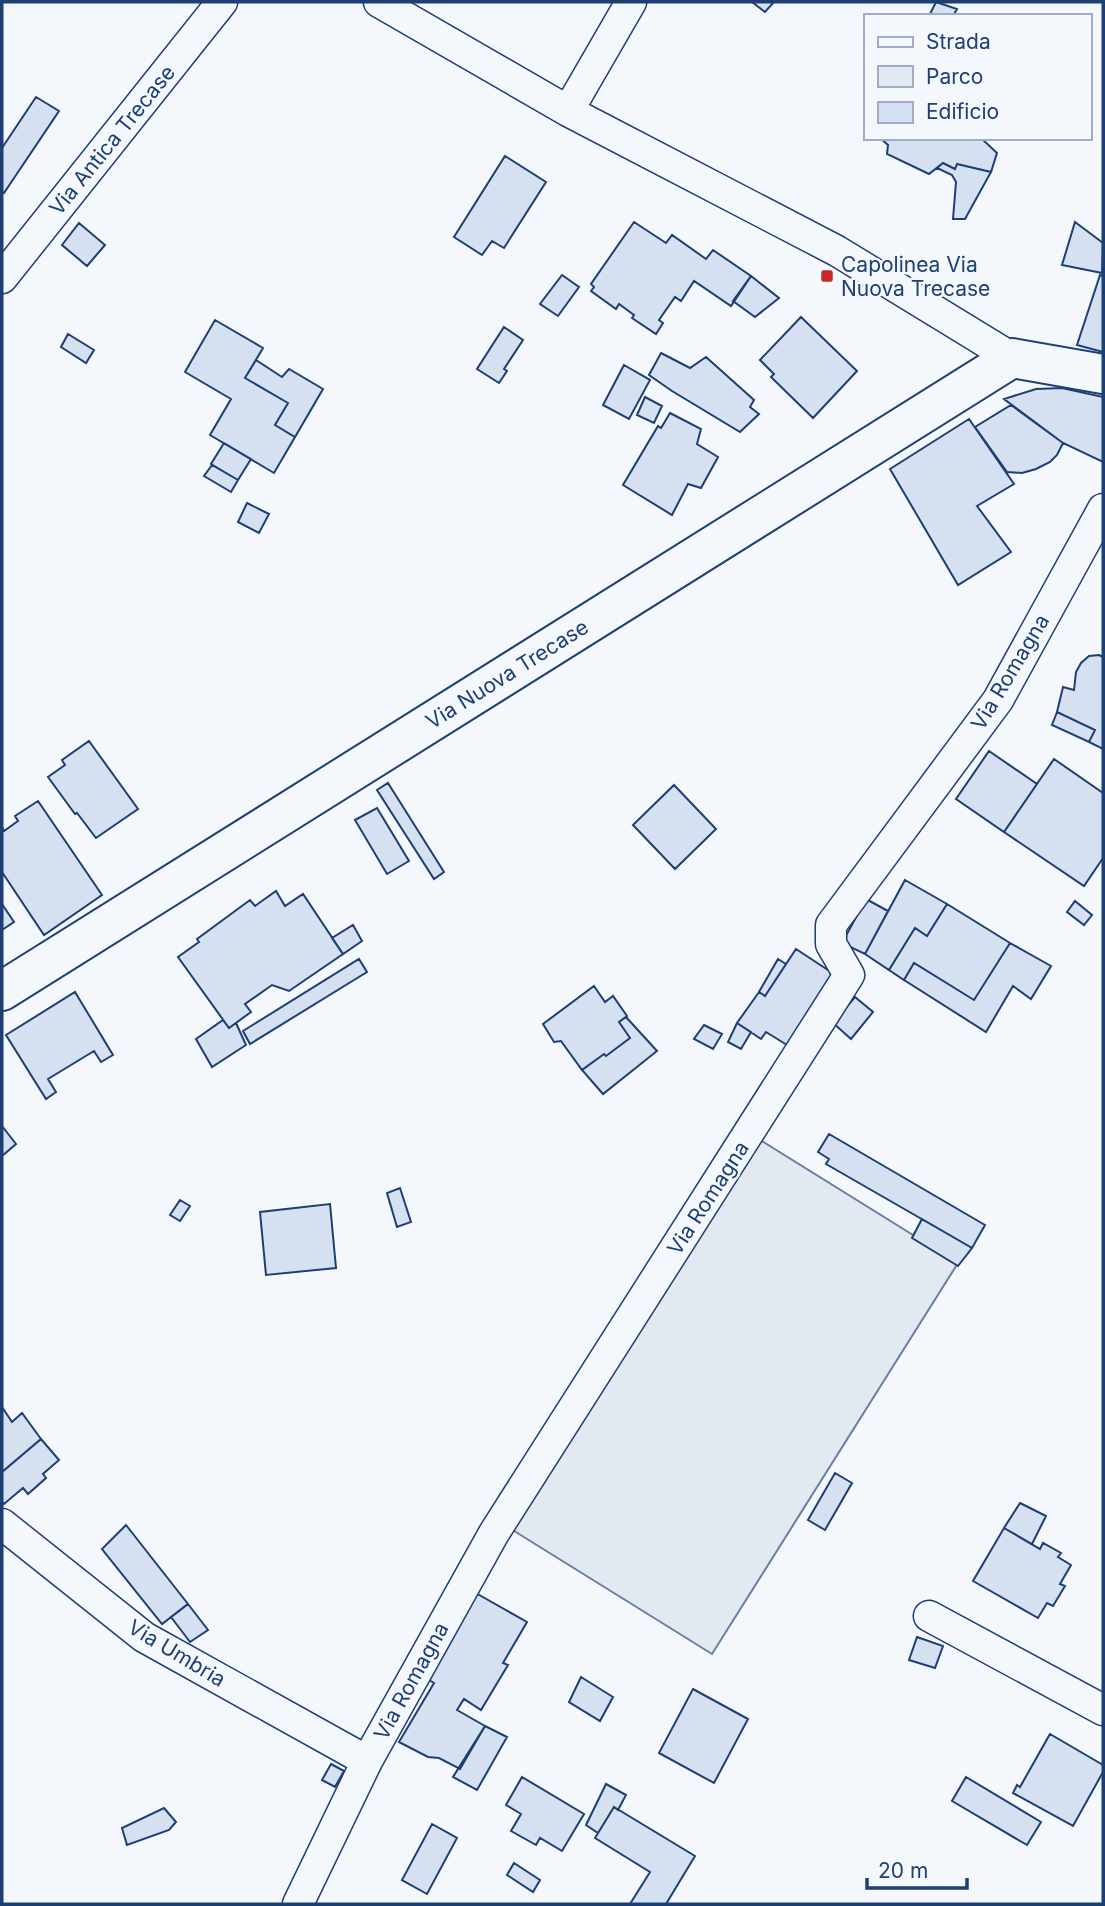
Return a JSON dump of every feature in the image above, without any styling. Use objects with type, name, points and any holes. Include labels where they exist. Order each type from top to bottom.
[{"type":"street","name":"Via Antica Trecase","points":[[2,278],[222,2]]},
{"type":"street","points":[[379,2],[568,111],[837,251],[1012,358],[1103,374]]},
{"type":"street","points":[[568,111],[631,2]]},
{"type":"street","name":"Via Nuova Trecase","points":[[2,991],[1012,358]]},
{"type":"street","name":"Via Romagna","points":[[298,1904],[367,1761],[494,1533],[849,975],[831,944],[831,925],[998,700],[1103,509]]},
{"type":"street","name":"Via Umbria","points":[[2,1524],[144,1637],[367,1761]]},
{"type":"street","points":[[929,1616],[1103,1710]]},
{"type":"green space","points":[[757,1138],[958,1263],[712,1654],[511,1529]]},
{"type":"building","points":[[752,2],[774,2],[765,12]]},
{"type":"building","points":[[936,2],[957,9],[954,14],[930,14]]},
{"type":"building","points":[[36,97],[59,111],[4,193],[2,148]]},
{"type":"building","points":[[882,140],[983,140],[997,153],[991,172],[957,164],[955,169],[943,163],[929,174],[887,154],[888,145]]},
{"type":"building","points":[[505,156],[546,182],[504,248],[492,241],[482,255],[454,237]]},
{"type":"building","points":[[943,163],[955,169],[957,164],[991,172],[965,219],[953,219],[956,182],[952,175],[937,168]]},
{"type":"building","points":[[634,222],[666,243],[672,235],[706,259],[713,250],[751,276],[731,306],[694,281],[681,301],[675,297],[659,320],[663,323],[656,334],[632,318],[634,315],[619,304],[616,309],[591,291],[594,287],[591,284]]},
{"type":"building","points":[[1075,222],[1103,243],[1102,273],[1062,265]]},
{"type":"building","points":[[79,223],[105,245],[87,266],[62,245]]},
{"type":"building","points":[[562,275],[579,287],[558,316],[540,304]]},
{"type":"building","points":[[1100,275],[1103,276],[1103,352],[1077,345]]},
{"type":"building","points":[[751,276],[779,298],[755,317],[733,301]]},
{"type":"building","points":[[801,317],[857,371],[813,418],[771,377],[774,374],[760,360]]},
{"type":"building","points":[[215,320],[263,348],[245,378],[288,403],[275,425],[295,437],[274,473],[210,435],[231,399],[185,372]]},
{"type":"building","points":[[504,327],[523,340],[504,369],[507,371],[499,383],[477,369]]},
{"type":"building","points":[[68,334],[94,350],[86,363],[61,347]]},
{"type":"building","points":[[661,353],[690,368],[706,357],[754,400],[750,407],[759,414],[740,432],[672,391],[649,375]]},
{"type":"building","points":[[256,360],[282,377],[289,369],[323,389],[295,437],[275,425],[288,403],[245,378]]},
{"type":"building","points":[[624,365],[650,380],[629,419],[603,405]]},
{"type":"building","points":[[1062,388],[1103,397],[1103,462],[1063,443],[1004,399],[1036,389]]},
{"type":"building","points":[[645,397],[662,406],[654,423],[637,415]]},
{"type":"building","points":[[1011,405],[1063,443],[1050,462],[1022,473],[1007,472],[975,427]]},
{"type":"building","points":[[670,413],[701,429],[697,444],[718,457],[701,488],[688,484],[672,515],[623,485],[658,426],[661,428]]},
{"type":"building","points":[[969,419],[1014,484],[977,506],[1011,552],[958,585],[890,469]]},
{"type":"building","points":[[224,443],[251,459],[238,480],[211,464]]},
{"type":"building","points":[[212,465],[238,480],[231,492],[204,476]]},
{"type":"building","points":[[247,503],[269,514],[259,533],[238,522]]},
{"type":"building","points":[[1089,656],[1103,657],[1103,749],[1089,742],[1095,730],[1057,712],[1063,687],[1074,690],[1076,672],[1081,663]]},
{"type":"building","points":[[1057,712],[1095,730],[1089,742],[1052,725]]},
{"type":"building","points":[[89,741],[138,809],[96,838],[48,777],[65,765],[62,760]]},
{"type":"building","points":[[989,751],[1037,784],[1004,832],[956,799]]},
{"type":"building","points":[[1054,759],[1103,793],[1103,858],[1084,886],[1004,832]]},
{"type":"building","points":[[388,783],[444,872],[434,879],[377,790]]},
{"type":"building","points":[[674,785],[716,829],[675,869],[633,825]]},
{"type":"building","points":[[38,801],[102,895],[44,935],[2,872],[2,827],[4,831],[18,821],[15,816]]},
{"type":"building","points":[[377,808],[409,861],[387,874],[355,820]]},
{"type":"building","points":[[905,880],[947,904],[927,936],[915,928],[889,970],[865,954]]},
{"type":"building","points":[[276,891],[285,906],[303,894],[343,954],[289,991],[272,985],[245,1004],[251,1012],[229,1028],[178,957],[199,942],[197,939],[250,900],[255,906]]},
{"type":"building","points":[[866,899],[888,911],[865,954],[842,943]]},
{"type":"building","points":[[1075,901],[1092,915],[1084,925],[1067,912]]},
{"type":"building","points":[[2,904],[14,922],[2,930]]},
{"type":"building","points":[[947,904],[1010,943],[974,1000],[914,963],[904,980],[889,970],[915,928],[927,936]]},
{"type":"building","points":[[353,925],[362,941],[343,954],[332,938]]},
{"type":"building","points":[[1010,943],[1051,966],[1031,999],[1013,986],[986,1032],[904,980],[914,963],[974,1000]]},
{"type":"building","points":[[796,949],[834,974],[787,1045],[766,1032],[761,1039],[737,1023],[759,992],[765,996]]},
{"type":"building","points":[[359,959],[367,972],[250,1044],[243,1031]]},
{"type":"building","points":[[778,959],[786,964],[765,996],[759,992]]},
{"type":"building","points":[[594,986],[605,1002],[613,996],[627,1016],[619,1022],[630,1038],[582,1070],[561,1041],[554,1042],[543,1024]]},
{"type":"building","points":[[75,992],[113,1055],[101,1062],[94,1051],[48,1079],[56,1092],[46,1099],[6,1035]]},
{"type":"building","points":[[855,997],[873,1012],[851,1039],[833,1023]]},
{"type":"building","points":[[626,1017],[657,1051],[603,1094],[582,1070],[630,1038],[619,1022]]},
{"type":"building","points":[[223,1020],[229,1028],[236,1023],[246,1045],[212,1067],[196,1039]]},
{"type":"building","points":[[737,1023],[751,1032],[741,1049],[728,1042]]},
{"type":"building","points":[[704,1025],[722,1034],[713,1049],[694,1039]]},
{"type":"building","points":[[2,1126],[16,1144],[2,1156]]},
{"type":"building","points":[[829,1134],[985,1225],[972,1248],[826,1164],[829,1159],[818,1152]]},
{"type":"building","points":[[400,1188],[411,1222],[397,1227],[387,1193]]},
{"type":"building","points":[[180,1200],[190,1206],[180,1221],[170,1215]]},
{"type":"building","points":[[330,1204],[336,1268],[266,1275],[260,1212]]},
{"type":"building","points":[[922,1219],[972,1248],[958,1266],[912,1238]]},
{"type":"building","points":[[2,1407],[12,1422],[22,1413],[41,1439],[2,1472]]},
{"type":"building","points":[[41,1439],[59,1460],[43,1474],[46,1478],[28,1494],[23,1488],[4,1504],[2,1472]]},
{"type":"building","points":[[835,1473],[852,1483],[825,1530],[808,1520]]},
{"type":"building","points":[[1020,1503],[1046,1516],[1032,1544],[1004,1528]]},
{"type":"building","points":[[126,1525],[188,1604],[162,1624],[102,1549]]},
{"type":"building","points":[[1004,1528],[1040,1549],[1043,1543],[1061,1553],[1058,1557],[1071,1565],[1060,1584],[1065,1586],[1053,1606],[1047,1603],[1038,1618],[973,1581]]},
{"type":"building","points":[[474,1592],[527,1622],[503,1663],[508,1665],[481,1710],[464,1699],[457,1710],[485,1726],[460,1769],[399,1742],[434,1683],[424,1677]]},
{"type":"building","points":[[188,1604],[208,1630],[190,1642],[171,1617]]},
{"type":"building","points":[[917,1637],[943,1646],[935,1668],[909,1660]]},
{"type":"building","points":[[581,1677],[613,1697],[600,1721],[569,1702]]},
{"type":"building","points":[[693,1689],[748,1719],[714,1783],[659,1753]]},
{"type":"building","points":[[485,1726],[507,1737],[477,1790],[453,1777]]},
{"type":"building","points":[[1050,1734],[1103,1765],[1103,1772],[1073,1826],[1013,1793],[1017,1785],[1020,1787]]},
{"type":"building","points":[[331,1764],[344,1771],[335,1787],[322,1780]]},
{"type":"building","points":[[522,1777],[584,1814],[562,1851],[540,1838],[536,1845],[511,1831],[521,1814],[506,1805]]},
{"type":"building","points":[[966,1777],[1041,1822],[1027,1845],[952,1801]]},
{"type":"building","points":[[606,1784],[626,1795],[618,1810],[614,1807],[598,1833],[586,1825]]},
{"type":"building","points":[[614,1807],[695,1856],[666,1904],[630,1904],[650,1872],[595,1838]]},
{"type":"building","points":[[164,1808],[176,1822],[169,1830],[127,1845],[122,1828]]},
{"type":"building","points":[[432,1824],[457,1838],[427,1894],[402,1880]]},
{"type":"building","points":[[514,1863],[540,1880],[533,1892],[507,1875]]},
{"type":"place","name":"Capolinea Via Nuova Trecase","points":[[827,276]]}]
